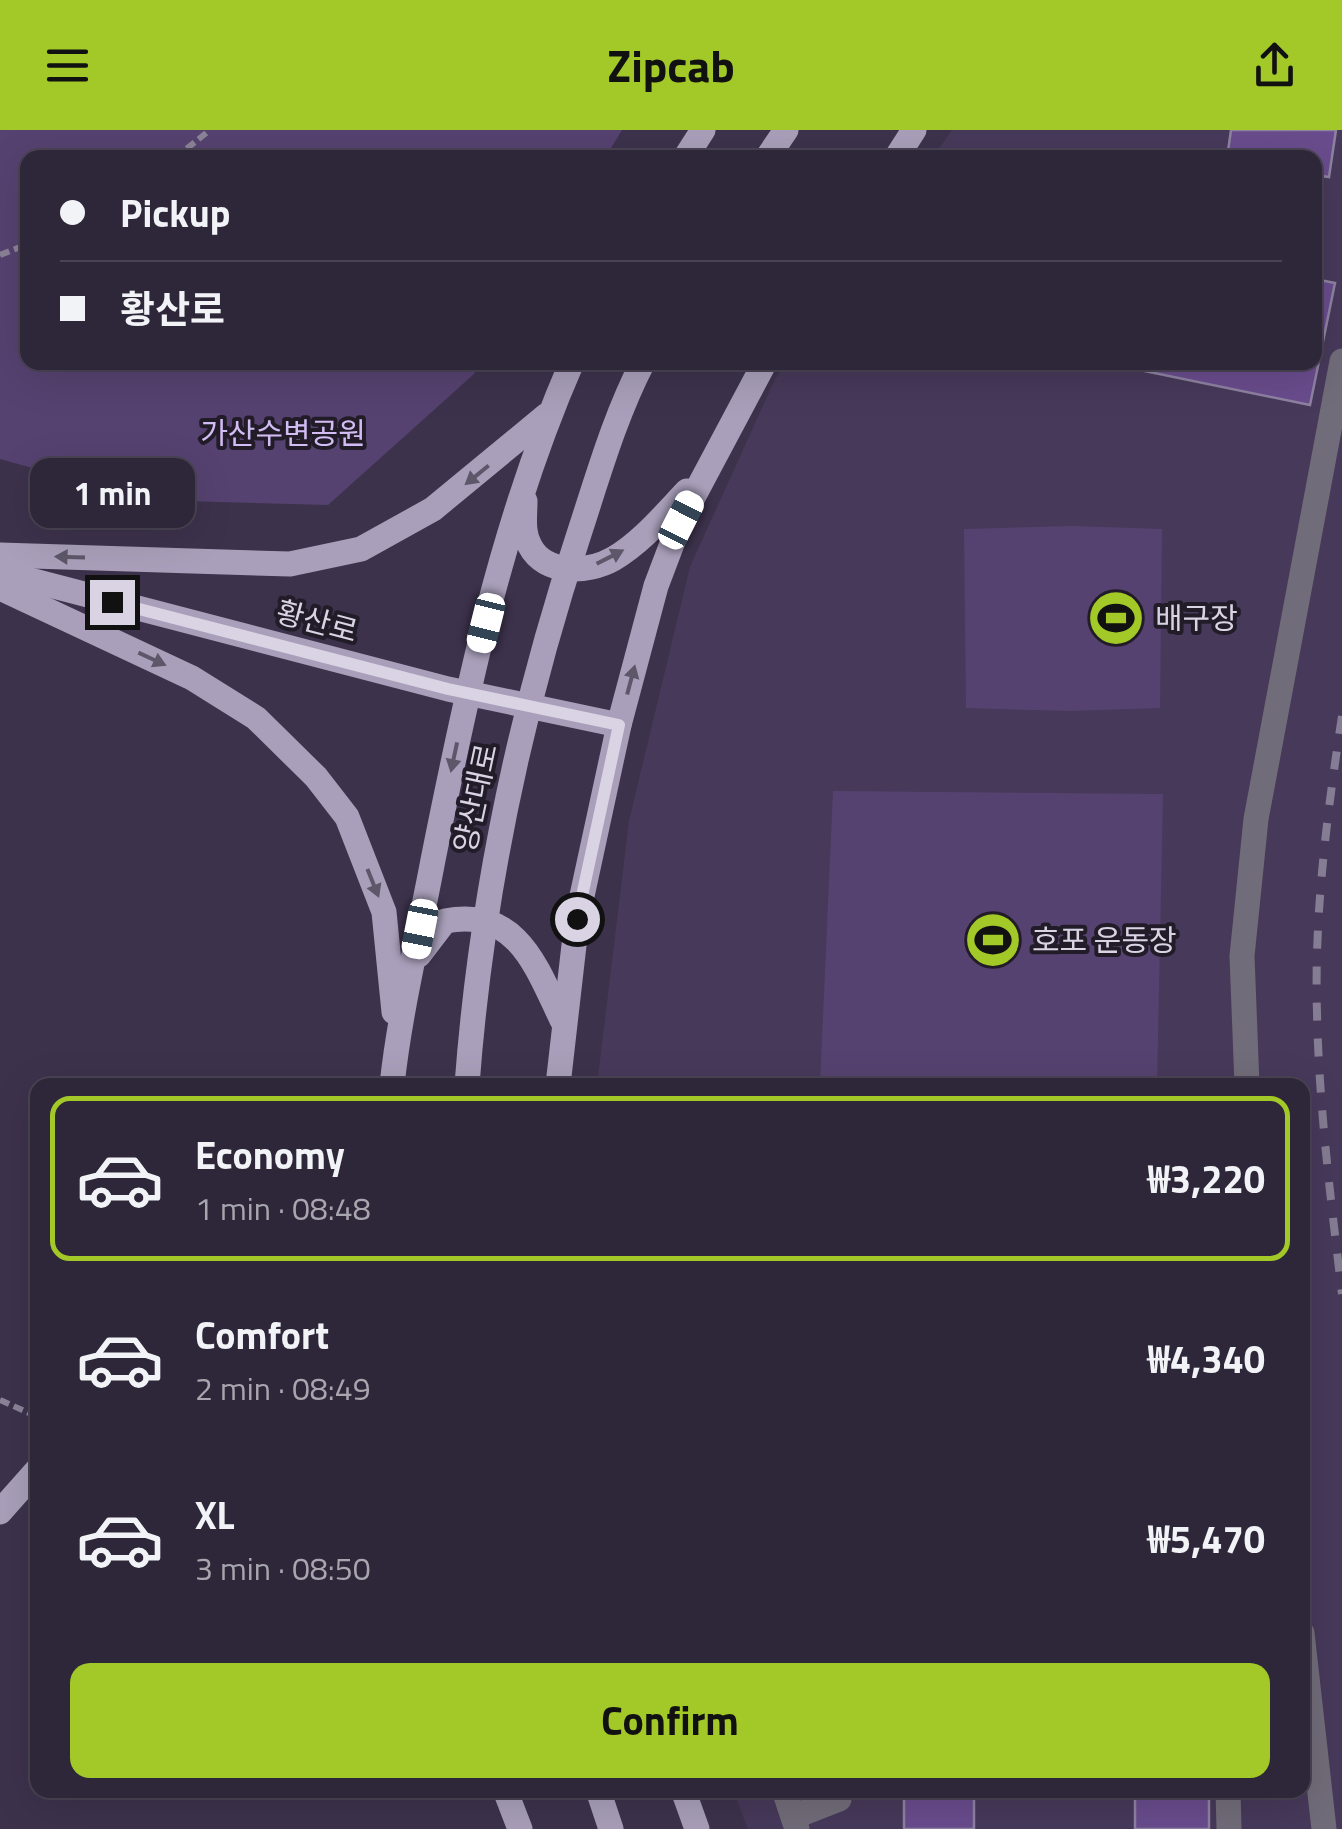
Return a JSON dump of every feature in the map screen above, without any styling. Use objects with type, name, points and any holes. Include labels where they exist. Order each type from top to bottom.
[{"type":"main road","points":[[393,1078],[469,693],[527,471],[568,370]]},
{"type":"main road","name":"양산대로","points":[[467,1078],[484,918],[506,798],[540,656],[608,444],[640,370]]},
{"type":"main road","points":[[558,1078],[562,1020],[577,919],[619,725],[656,586],[681,520],[761,370]]},
{"type":"main road","points":[[0,555],[290,564],[362,549],[433,509],[550,412]]},
{"type":"main road","points":[[527,471],[524,530],[531,549],[544,562],[579,570],[612,560],[646,533],[708,465]]},
{"type":"main road","name":"황산로","points":[[0,572],[469,693],[619,725]]},
{"type":"main road","points":[[0,588],[192,678],[256,718],[316,776],[346,817],[384,912],[392,961],[396,1050]]},
{"type":"main road","points":[[413,964],[444,921],[471,916],[493,922],[532,959],[562,1020]]},
{"type":"main road","points":[[0,1512],[30,1478]]},
{"type":"main road","points":[[508,1798],[520,1829]]},
{"type":"main road","points":[[601,1798],[612,1829]]},
{"type":"main road","points":[[687,1798],[697,1829]]},
{"type":"lane","points":[[1247,1078],[1242,956],[1256,819],[1342,361]]},
{"type":"lane","points":[[1310,1704],[1324,1829]]},
{"type":"lane","points":[[787,1798],[795,1823],[839,1798]]},
{"type":"lane","points":[[1228,1798],[1228,1829]]},
{"type":"path","points":[[185,150],[210,130]]},
{"type":"path","points":[[0,1400],[30,1413]]},
{"type":"shaded area","points":[[952,130],[1342,130],[1342,1829],[748,1829],[736,1798],[1310,1798],[1310,1078],[598,1078],[629,821],[690,567],[782,370],[1322,370],[1322,150],[938,150]]},
{"type":"green space","name":"가산수변공원","points":[[0,130],[622,130],[610,150],[20,150],[20,370],[477,370],[328,505],[148,500],[0,459]]},
{"type":"green space","points":[[964,529],[1162,529],[1160,708],[966,708]]},
{"type":"green space","name":"호포 운동장","points":[[833,791],[1163,794],[1157,1078],[820,1078]]},
{"type":"building","points":[[1231,130],[1336,130],[1329,177],[1322,176],[1322,150],[1228,150]]},
{"type":"building","points":[[1322,280],[1335,283],[1322,346]]},
{"type":"building","points":[[1140,370],[1317,370],[1310,405]]},
{"type":"building","points":[[904,1798],[974,1798],[974,1829],[904,1829]]},
{"type":"building","points":[[1135,1798],[1209,1798],[1209,1829],[1135,1829]]},
{"type":"railway","points":[[1342,716],[1323,864],[1317,976],[1323,1119],[1342,1294]]},
{"type":"place","name":"배구장","points":[[1116,618]]},
{"type":"place","name":"호포 운동장","points":[[993,940]]},
{"type":"route","points":[[112,602],[448,689],[619,725],[577,919]]}]
